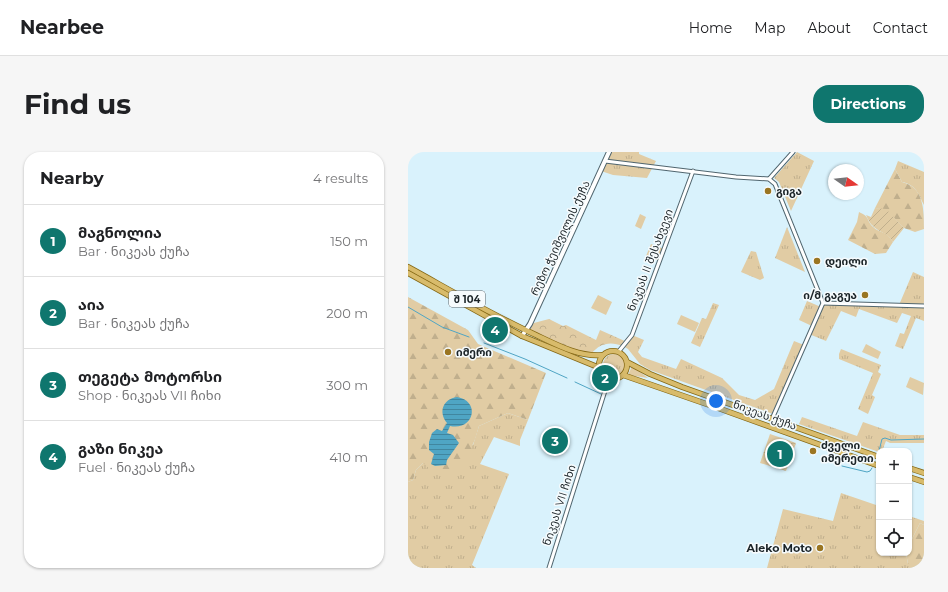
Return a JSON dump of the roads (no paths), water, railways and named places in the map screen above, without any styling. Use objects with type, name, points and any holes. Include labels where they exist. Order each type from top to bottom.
[{"type":"main road","name":"რეზო ჭეიშვილის ქუჩა","points":[[522,336],[609,152]]},
{"type":"main road","name":"შ 104","points":[[408,267],[487,311],[526,330]]},
{"type":"main road","name":"შ 104","points":[[408,273],[522,336]]},
{"type":"main road","points":[[526,330],[564,348],[582,354],[592,356],[602,355],[610,351],[619,351]]},
{"type":"main road","points":[[522,336],[600,368]]},
{"type":"main road","name":"ნიკეას ქუჩა","points":[[619,351],[626,357],[627,362],[650,374],[682,387],[876,456]]},
{"type":"main road","points":[[602,355],[600,359],[600,368],[605,376],[609,378],[619,378],[623,375],[628,367],[627,362]]},
{"type":"main road","name":"ნიკეას ქუჩა","points":[[623,375],[876,465]]},
{"type":"main road","points":[[912,469],[924,473]]},
{"type":"main road","points":[[912,478],[924,482]]},
{"type":"street","points":[[769,179],[793,152]]},
{"type":"street","points":[[605,162],[736,177],[769,179],[775,184],[823,302],[772,419]]},
{"type":"street","name":"ნიკეას II შესახვევი","points":[[619,351],[632,335],[693,171]]},
{"type":"street","points":[[823,302],[924,306]]},
{"type":"street","name":"ნიკეას VII ჩიხი","points":[[549,568],[609,378]]},
{"type":"water","points":[[457,397],[465,400],[469,404],[472,409],[472,415],[465,424],[450,426],[447,433],[453,435],[459,443],[447,460],[446,465],[435,466],[431,464],[434,454],[429,450],[429,442],[432,433],[437,429],[442,431],[447,423],[443,415],[443,407],[445,403],[452,398]]},
{"type":"waterway","points":[[408,307],[442,327],[469,337]]},
{"type":"waterway","points":[[484,343],[567,378]]},
{"type":"waterway","points":[[575,382],[601,394]]},
{"type":"waterway","points":[[880,448],[882,439],[885,438],[891,440],[924,439]]},
{"type":"waterway","points":[[842,466],[867,472],[872,468]]},
{"type":"place","name":"გიგა","points":[[768,191]]},
{"type":"place","name":"დეილი","points":[[817,261]]},
{"type":"place","name":"ი/მ გაგუა","points":[[865,295]]},
{"type":"place","name":"გაზი ნიკეა","points":[[495,330]]},
{"type":"place","name":"იმერი","points":[[448,352]]},
{"type":"place","name":"აია","points":[[605,378]]},
{"type":"place","name":"თეგეტა მოტორსი","points":[[555,441]]},
{"type":"place","name":"ძველი იმერეთი","points":[[813,451]]},
{"type":"place","name":"მაგნოლია","points":[[780,454]]},
{"type":"place","name":"Aleko Moto","points":[[820,548]]}]
